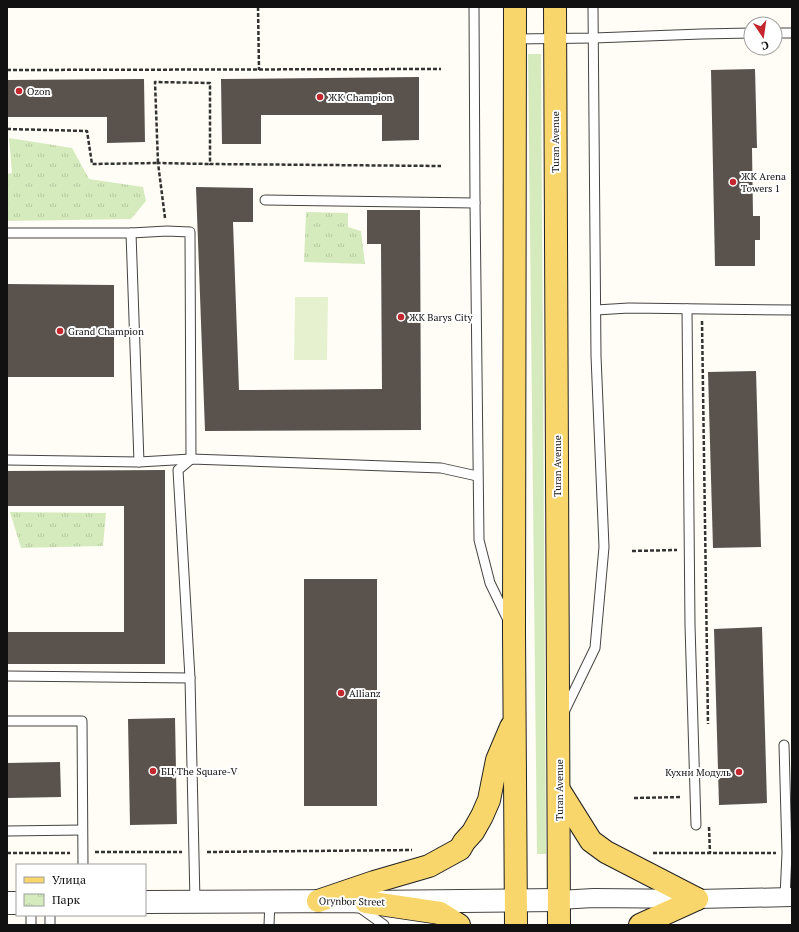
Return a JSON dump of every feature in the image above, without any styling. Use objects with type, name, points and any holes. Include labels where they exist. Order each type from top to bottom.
[{"type":"main road","points":[[515,7],[514,632],[516,925]]},
{"type":"main road","name":"Turan Avenue","points":[[555,7],[559,925]]},
{"type":"main road","points":[[318,901],[374,882],[429,866],[460,849],[473,832],[489,800],[497,760],[515,719]]},
{"type":"main road","points":[[559,790],[590,841],[606,852],[698,899]]},
{"type":"main road","points":[[640,925],[698,899]]},
{"type":"main road","points":[[358,902],[440,913],[459,925]]},
{"type":"street","points":[[558,900],[594,898],[698,899],[789,897]]},
{"type":"street","name":"Orynbor Street","points":[[146,902],[558,900]]},
{"type":"lane","points":[[474,7],[477,476],[479,540],[490,583],[514,632]]},
{"type":"lane","points":[[558,724],[595,648],[604,547],[596,356],[593,7]]},
{"type":"lane","points":[[515,39],[743,33]]},
{"type":"lane","points":[[265,200],[475,203]]},
{"type":"lane","points":[[7,233],[190,232],[191,459]]},
{"type":"lane","points":[[131,233],[139,462]]},
{"type":"lane","points":[[596,310],[629,308],[792,310]]},
{"type":"lane","points":[[687,309],[690,625],[696,824]]},
{"type":"lane","points":[[7,460],[139,462],[191,459],[441,468],[477,476]]},
{"type":"lane","points":[[191,459],[178,470],[190,678],[194,901]]},
{"type":"lane","points":[[7,676],[190,678]]},
{"type":"lane","points":[[7,721],[82,721],[82,864]]},
{"type":"lane","points":[[784,745],[789,897]]},
{"type":"lane","points":[[7,831],[82,830]]},
{"type":"lane","points":[[269,925],[270,901]]},
{"type":"lane","points":[[358,902],[384,925]]},
{"type":"path","points":[[258,7],[259,70]]},
{"type":"path","points":[[7,70],[441,69]]},
{"type":"path","points":[[167,231],[158,163],[155,82],[210,83],[210,164]]},
{"type":"path","points":[[7,129],[87,131],[92,164],[158,163],[441,166]]},
{"type":"path","points":[[702,309],[708,725]]},
{"type":"path","points":[[632,551],[689,549]]},
{"type":"path","points":[[634,798],[695,797]]},
{"type":"path","points":[[709,825],[710,853]]},
{"type":"path","points":[[7,853],[417,850]]},
{"type":"path","points":[[647,853],[787,853]]},
{"type":"green space","points":[[528,54],[541,54],[546,854],[537,854]]},
{"type":"green space","points":[[9,138],[72,148],[89,179],[143,187],[146,201],[131,219],[7,221],[7,174],[12,173]]},
{"type":"green space","points":[[306,212],[348,213],[348,227],[361,231],[365,264],[304,262]]},
{"type":"green space","points":[[295,297],[328,297],[327,360],[294,360]]},
{"type":"green space","points":[[10,512],[106,513],[103,546],[21,548]]},
{"type":"building","name":"ЖК Arena Towers 1","points":[[755,69],[757,148],[752,148],[753,216],[760,216],[760,240],[755,240],[755,266],[715,266],[711,70]]},
{"type":"building","name":"ЖК Champion","points":[[419,77],[419,140],[382,141],[382,115],[261,115],[261,144],[222,144],[221,79]]},
{"type":"building","points":[[144,79],[145,142],[107,143],[107,117],[7,117],[7,80]]},
{"type":"building","name":"ЖК Barys City","points":[[196,187],[253,188],[253,222],[233,222],[239,390],[382,389],[381,244],[367,244],[367,210],[420,210],[421,430],[205,431]]},
{"type":"building","name":"Grand Champion","points":[[7,284],[114,285],[114,377],[7,377]]},
{"type":"building","points":[[756,371],[761,547],[713,548],[708,372]]},
{"type":"building","points":[[165,470],[165,664],[7,664],[7,632],[124,632],[124,506],[7,506],[7,471]]},
{"type":"building","name":"Allianz","points":[[304,579],[377,579],[377,806],[304,806]]},
{"type":"building","points":[[762,627],[767,803],[719,805],[714,629]]},
{"type":"building","name":"БЦ The Square-V","points":[[175,718],[177,824],[130,825],[128,719]]},
{"type":"building","points":[[60,762],[61,797],[7,798],[7,763]]},
{"type":"place","name":"Ozon","points":[[19,91]]},
{"type":"place","name":"ЖК Champion","points":[[320,97]]},
{"type":"place","name":"ЖК Arena Towers 1","points":[[733,182]]},
{"type":"place","name":"ЖК Barys City","points":[[401,317]]},
{"type":"place","name":"Grand Champion","points":[[60,331]]},
{"type":"place","name":"Allianz","points":[[341,693]]},
{"type":"place","name":"БЦ The Square-V","points":[[153,771]]},
{"type":"place","name":"Кухни Модуль","points":[[739,772]]}]
